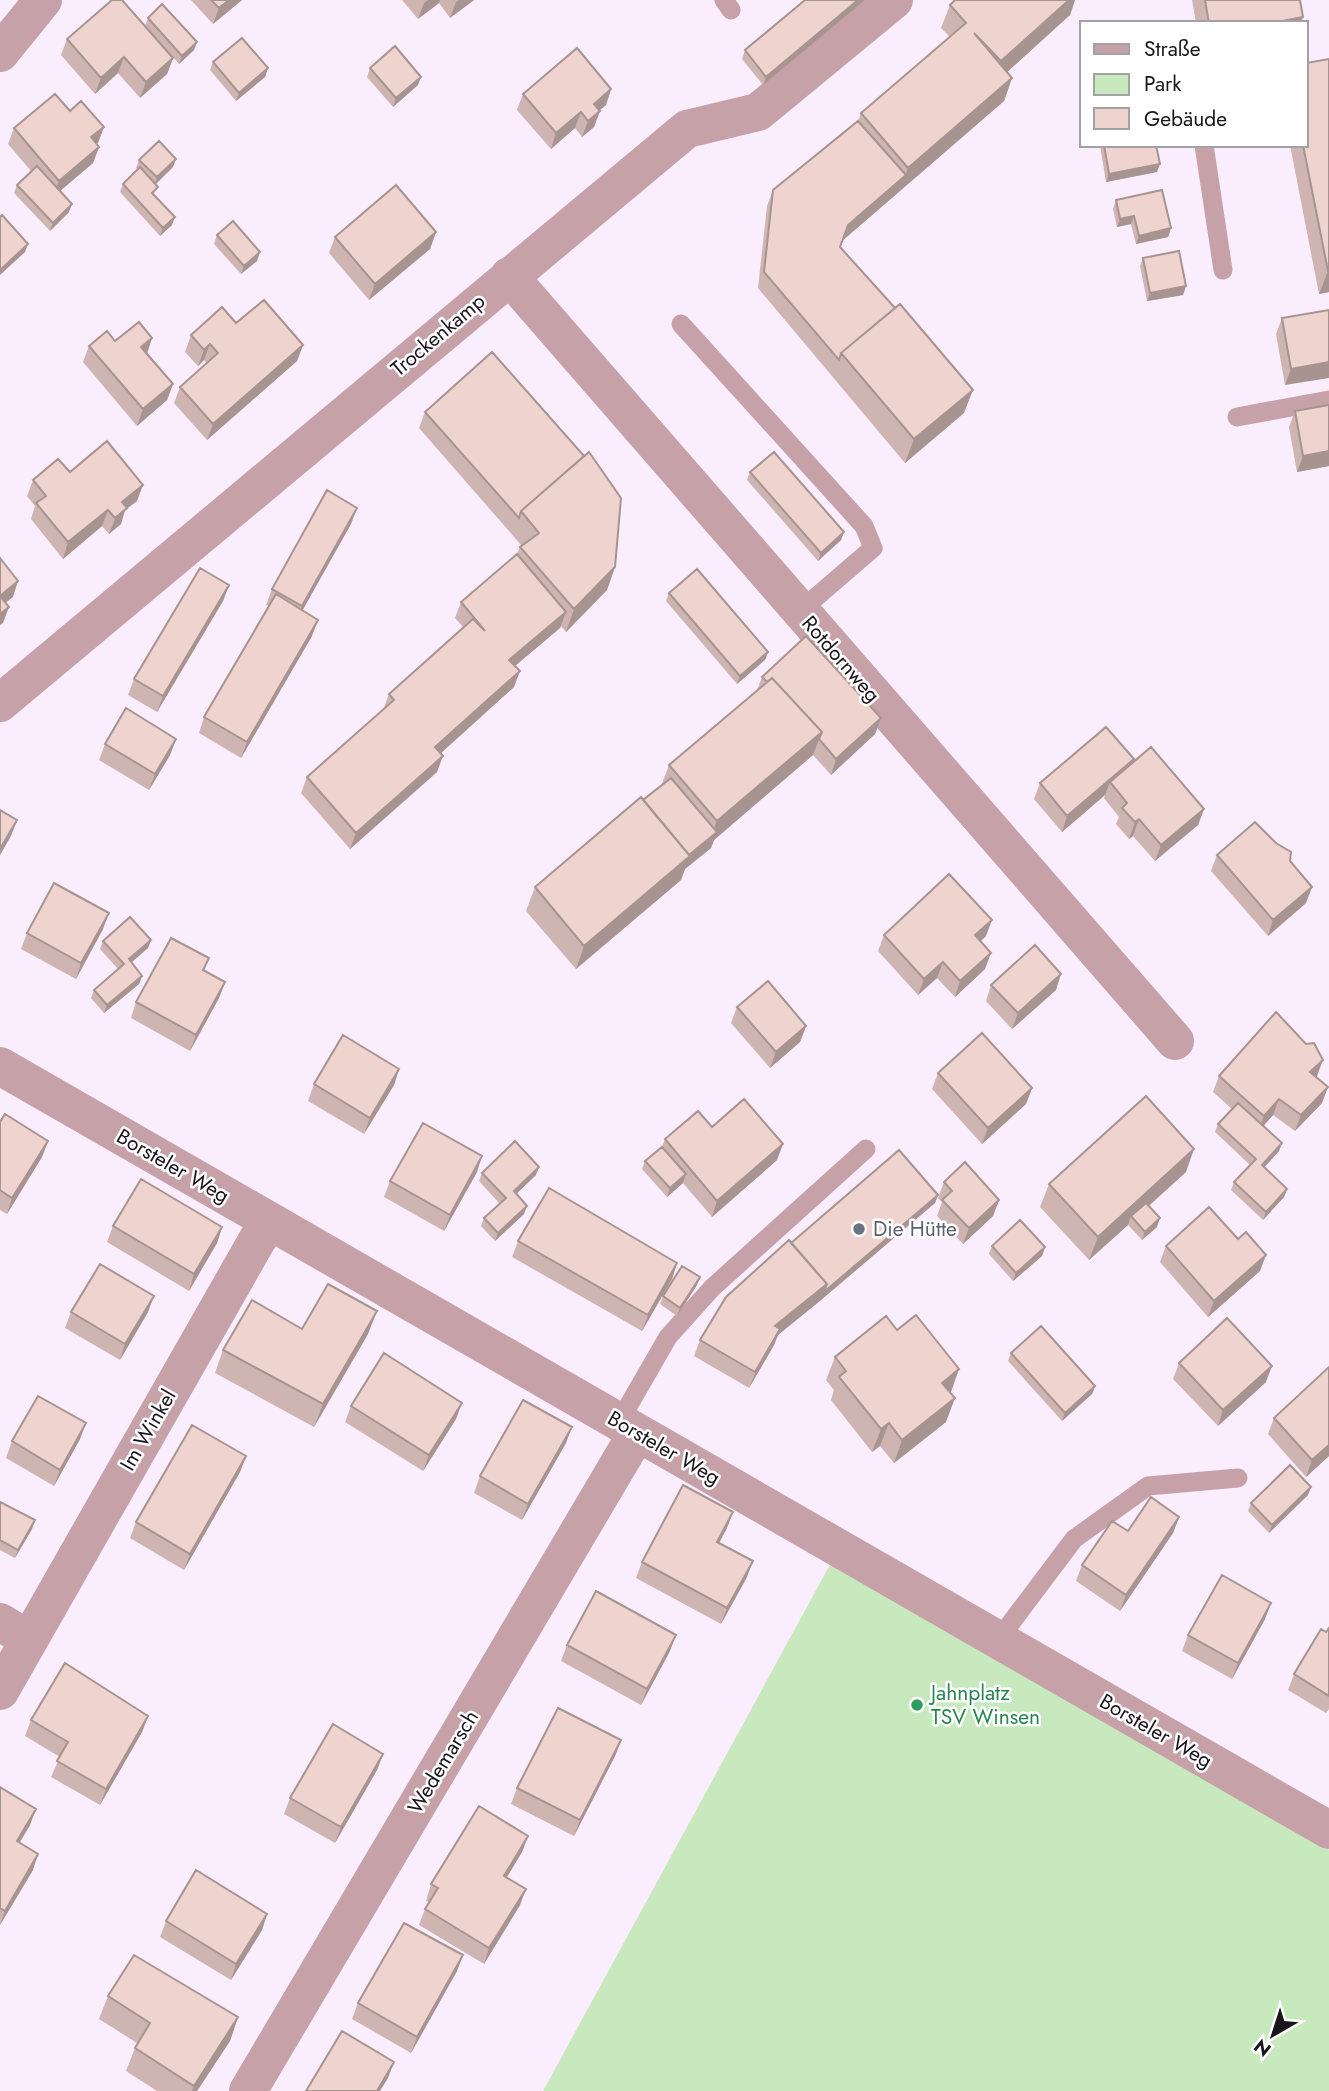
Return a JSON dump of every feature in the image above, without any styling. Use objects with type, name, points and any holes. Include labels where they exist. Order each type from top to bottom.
[{"type":"street","points":[[0,53],[43,0]]},
{"type":"street","name":"Trockenkamp","points":[[0,703],[687,129],[758,113],[894,0]]},
{"type":"street","name":"Rotdornweg","points":[[509,276],[1175,1041]]},
{"type":"street","name":"Borsteler Weg","points":[[0,1066],[1329,1830]]},
{"type":"street","name":"Im Winkel","points":[[0,1691],[14,1631],[268,1221]]},
{"type":"street","name":"Wedemarsch","points":[[248,2091],[628,1428]]},
{"type":"lane","points":[[1204,147],[1223,270]]},
{"type":"lane","points":[[681,324],[864,526],[873,548],[800,611]]},
{"type":"lane","points":[[1237,417],[1329,400]]},
{"type":"lane","points":[[628,1428],[668,1337],[703,1298],[866,1149]]},
{"type":"lane","points":[[999,1640],[1074,1539],[1149,1486],[1238,1478]]},
{"type":"green space","name":"Jahnplatz TSV Winsen","points":[[832,1561],[1329,1850],[1329,2091],[543,2091]]},
{"type":"building","points":[[112,0],[122,0],[173,58],[146,82],[124,57],[101,78],[67,39]]},
{"type":"building","points":[[211,0],[229,0],[219,8]]},
{"type":"building","points":[[805,0],[858,0],[766,77],[745,50]]},
{"type":"building","points":[[955,0],[1069,0],[1001,61],[974,33],[1012,78],[908,168],[861,113],[966,23],[950,5]]},
{"type":"building","points":[[1205,0],[1300,0],[1303,17],[1282,21],[1209,21]]},
{"type":"building","points":[[162,4],[197,42],[182,56],[148,18]]},
{"type":"building","points":[[242,38],[268,68],[239,93],[213,62]]},
{"type":"building","points":[[395,46],[421,77],[396,98],[370,68]]},
{"type":"building","points":[[577,48],[611,89],[594,104],[600,111],[588,121],[581,112],[556,133],[523,94]]},
{"type":"building","points":[[1329,59],[1329,271],[1303,147],[1308,147],[1308,63]]},
{"type":"building","points":[[55,94],[70,111],[81,101],[104,127],[91,137],[99,147],[59,181],[14,128]]},
{"type":"building","points":[[858,121],[906,175],[848,225],[840,247],[895,308],[841,353],[839,360],[764,272],[773,190]]},
{"type":"building","points":[[159,141],[176,159],[157,177],[139,160]]},
{"type":"building","points":[[1104,147],[1156,147],[1160,164],[1109,174]]},
{"type":"building","points":[[37,166],[72,204],[53,223],[17,185]]},
{"type":"building","points":[[140,167],[158,187],[152,193],[175,217],[163,228],[123,184]]},
{"type":"building","points":[[396,185],[436,232],[375,284],[335,237]]},
{"type":"building","points":[[1162,190],[1171,228],[1139,236],[1134,216],[1120,219],[1116,200]]},
{"type":"building","points":[[2,215],[28,244],[0,270],[0,217]]},
{"type":"building","points":[[233,221],[260,252],[244,266],[217,235]]},
{"type":"building","points":[[1179,251],[1186,286],[1150,293],[1143,258]]},
{"type":"building","points":[[264,300],[303,345],[213,424],[180,387],[218,353],[210,344],[204,350],[191,335],[222,307],[236,323]]},
{"type":"building","points":[[900,304],[973,390],[914,439],[841,353]]},
{"type":"building","points":[[1329,310],[1329,362],[1291,369],[1282,318]]},
{"type":"building","points":[[139,322],[152,338],[141,347],[173,384],[143,409],[89,346],[107,331],[115,341]]},
{"type":"building","points":[[492,352],[584,456],[521,511],[519,518],[425,412]]},
{"type":"building","points":[[1329,405],[1329,451],[1303,456],[1295,411]]},
{"type":"building","points":[[107,441],[143,485],[122,502],[127,508],[115,518],[108,510],[68,542],[36,503],[46,496],[33,480],[58,459],[70,472]]},
{"type":"building","points":[[589,452],[621,498],[615,567],[574,609],[520,547],[539,533],[521,511]]},
{"type":"building","points":[[774,452],[844,532],[821,553],[750,472]]},
{"type":"building","points":[[327,490],[357,508],[302,606],[272,589]]},
{"type":"building","points":[[517,554],[566,612],[509,660],[520,671],[435,747],[443,756],[356,833],[307,777],[394,700],[389,694],[473,619],[485,631],[461,602]]},
{"type":"building","points":[[0,558],[18,581],[0,596]]},
{"type":"building","points":[[200,568],[229,585],[163,696],[134,679]]},
{"type":"building","points":[[697,569],[768,652],[740,676],[669,593]]},
{"type":"building","points":[[276,594],[318,620],[247,742],[204,717]]},
{"type":"building","points":[[0,596],[9,607],[0,614]]},
{"type":"building","points":[[806,636],[881,718],[836,759],[819,739],[822,732],[772,678],[767,682],[762,677]]},
{"type":"building","points":[[772,678],[822,732],[717,821],[669,765]]},
{"type":"building","points":[[126,708],[176,739],[155,774],[105,744]]},
{"type":"building","points":[[1106,727],[1134,759],[1067,816],[1040,783]]},
{"type":"building","points":[[1151,747],[1204,809],[1161,845],[1139,819],[1135,822],[1122,808],[1127,803],[1110,782]]},
{"type":"building","points":[[671,778],[717,832],[689,855],[643,800]]},
{"type":"building","points":[[641,797],[690,856],[584,946],[535,887]]},
{"type":"building","points":[[0,810],[17,820],[0,849]]},
{"type":"building","points":[[1255,822],[1276,843],[1291,852],[1290,861],[1312,887],[1273,920],[1217,855]]},
{"type":"building","points":[[949,874],[992,920],[975,935],[991,953],[960,981],[943,962],[924,979],[884,935]]},
{"type":"building","points":[[54,883],[109,913],[81,963],[27,933]]},
{"type":"building","points":[[130,917],[151,940],[129,959],[142,976],[107,1005],[94,990],[124,964],[103,941]]},
{"type":"building","points":[[171,938],[209,958],[203,970],[225,982],[196,1035],[136,1002]]},
{"type":"building","points":[[1035,945],[1061,974],[1018,1013],[991,985]]},
{"type":"building","points":[[768,981],[806,1026],[776,1052],[737,1007]]},
{"type":"building","points":[[1276,1012],[1306,1044],[1314,1043],[1323,1060],[1310,1072],[1328,1087],[1301,1115],[1279,1099],[1264,1116],[1219,1076]]},
{"type":"building","points":[[982,1033],[1032,1088],[988,1128],[938,1073]]},
{"type":"building","points":[[343,1035],[399,1069],[370,1118],[314,1084]]},
{"type":"building","points":[[1146,1096],[1194,1149],[1098,1237],[1049,1184]]},
{"type":"building","points":[[744,1099],[783,1144],[717,1201],[665,1139],[698,1111],[712,1127]]},
{"type":"building","points":[[1238,1103],[1282,1143],[1262,1165],[1287,1189],[1266,1212],[1234,1182],[1256,1159],[1218,1124]]},
{"type":"building","points":[[5,1114],[48,1141],[12,1198],[0,1190],[0,1122]]},
{"type":"building","points":[[423,1123],[482,1156],[450,1215],[390,1181]]},
{"type":"building","points":[[515,1141],[539,1167],[514,1191],[527,1206],[498,1233],[484,1218],[506,1198],[482,1173]]},
{"type":"building","points":[[662,1147],[686,1174],[670,1188],[645,1161]]},
{"type":"building","name":"Die Hütte","points":[[899,1150],[938,1195],[824,1292],[827,1284],[791,1243]]},
{"type":"building","points":[[965,1162],[999,1200],[969,1228],[942,1200],[952,1191],[944,1182]]},
{"type":"building","points":[[141,1179],[222,1227],[194,1274],[113,1226]]},
{"type":"building","points":[[549,1188],[677,1263],[648,1315],[518,1241]]},
{"type":"building","points":[[1146,1203],[1160,1218],[1145,1232],[1131,1216]]},
{"type":"building","points":[[1209,1207],[1238,1239],[1246,1232],[1266,1255],[1214,1301],[1166,1246]]},
{"type":"building","points":[[1020,1220],[1045,1247],[1016,1273],[992,1246]]},
{"type":"building","points":[[789,1240],[827,1284],[775,1326],[780,1329],[755,1372],[700,1340],[726,1297]]},
{"type":"building","points":[[100,1264],[154,1296],[125,1344],[71,1312]]},
{"type":"building","points":[[682,1266],[700,1277],[680,1308],[663,1296]]},
{"type":"building","points":[[328,1284],[377,1311],[323,1404],[223,1350],[252,1300],[302,1329]]},
{"type":"building","points":[[916,1315],[959,1369],[942,1383],[955,1398],[902,1440],[889,1423],[881,1429],[839,1377],[846,1371],[835,1357],[886,1316],[897,1330]]},
{"type":"building","points":[[1227,1318],[1272,1366],[1223,1410],[1179,1363]]},
{"type":"building","points":[[1041,1326],[1095,1386],[1065,1413],[1011,1353]]},
{"type":"building","points":[[384,1353],[462,1403],[429,1455],[351,1406]]},
{"type":"building","points":[[1329,1367],[1329,1445],[1312,1460],[1274,1418]]},
{"type":"building","points":[[38,1396],[86,1423],[60,1470],[12,1441]]},
{"type":"building","points":[[523,1400],[572,1427],[528,1504],[480,1476]]},
{"type":"building","points":[[192,1425],[246,1456],[190,1554],[136,1522]]},
{"type":"building","points":[[1290,1465],[1311,1487],[1272,1525],[1251,1503]]},
{"type":"building","points":[[683,1485],[733,1512],[717,1542],[753,1561],[727,1608],[642,1562]]},
{"type":"building","points":[[1151,1497],[1179,1517],[1126,1595],[1082,1565],[1112,1521],[1128,1531]]},
{"type":"building","points":[[0,1502],[35,1520],[18,1550],[0,1540]]},
{"type":"building","points":[[1222,1575],[1271,1603],[1238,1663],[1188,1635]]},
{"type":"building","points":[[596,1591],[676,1635],[647,1689],[567,1645]]},
{"type":"building","points":[[1329,1628],[1329,1696],[1294,1674],[1321,1629],[1326,1632]]},
{"type":"building","points":[[65,1663],[148,1716],[106,1789],[57,1761],[68,1742],[31,1720]]},
{"type":"building","points":[[558,1708],[621,1740],[580,1820],[517,1788]]},
{"type":"building","points":[[333,1724],[383,1754],[341,1827],[290,1798]]},
{"type":"building","points":[[0,1787],[36,1809],[17,1841],[38,1854],[5,1911],[0,1908]]},
{"type":"building","points":[[479,1806],[528,1836],[504,1876],[526,1889],[489,1948],[425,1909],[438,1888],[431,1884]]},
{"type":"building","points":[[196,1870],[267,1914],[236,1964],[166,1921]]},
{"type":"building","points":[[404,1923],[463,1955],[417,2037],[358,2003]]},
{"type":"building","points":[[134,1955],[238,2017],[194,2086],[135,2048],[150,2023],[108,1996]]},
{"type":"building","points":[[342,2031],[394,2062],[377,2091],[306,2091]]},
{"type":"place","name":"Die Hütte","points":[[859,1229]]},
{"type":"place","name":"Jahnplatz TSV Winsen","points":[[917,1705]]}]
